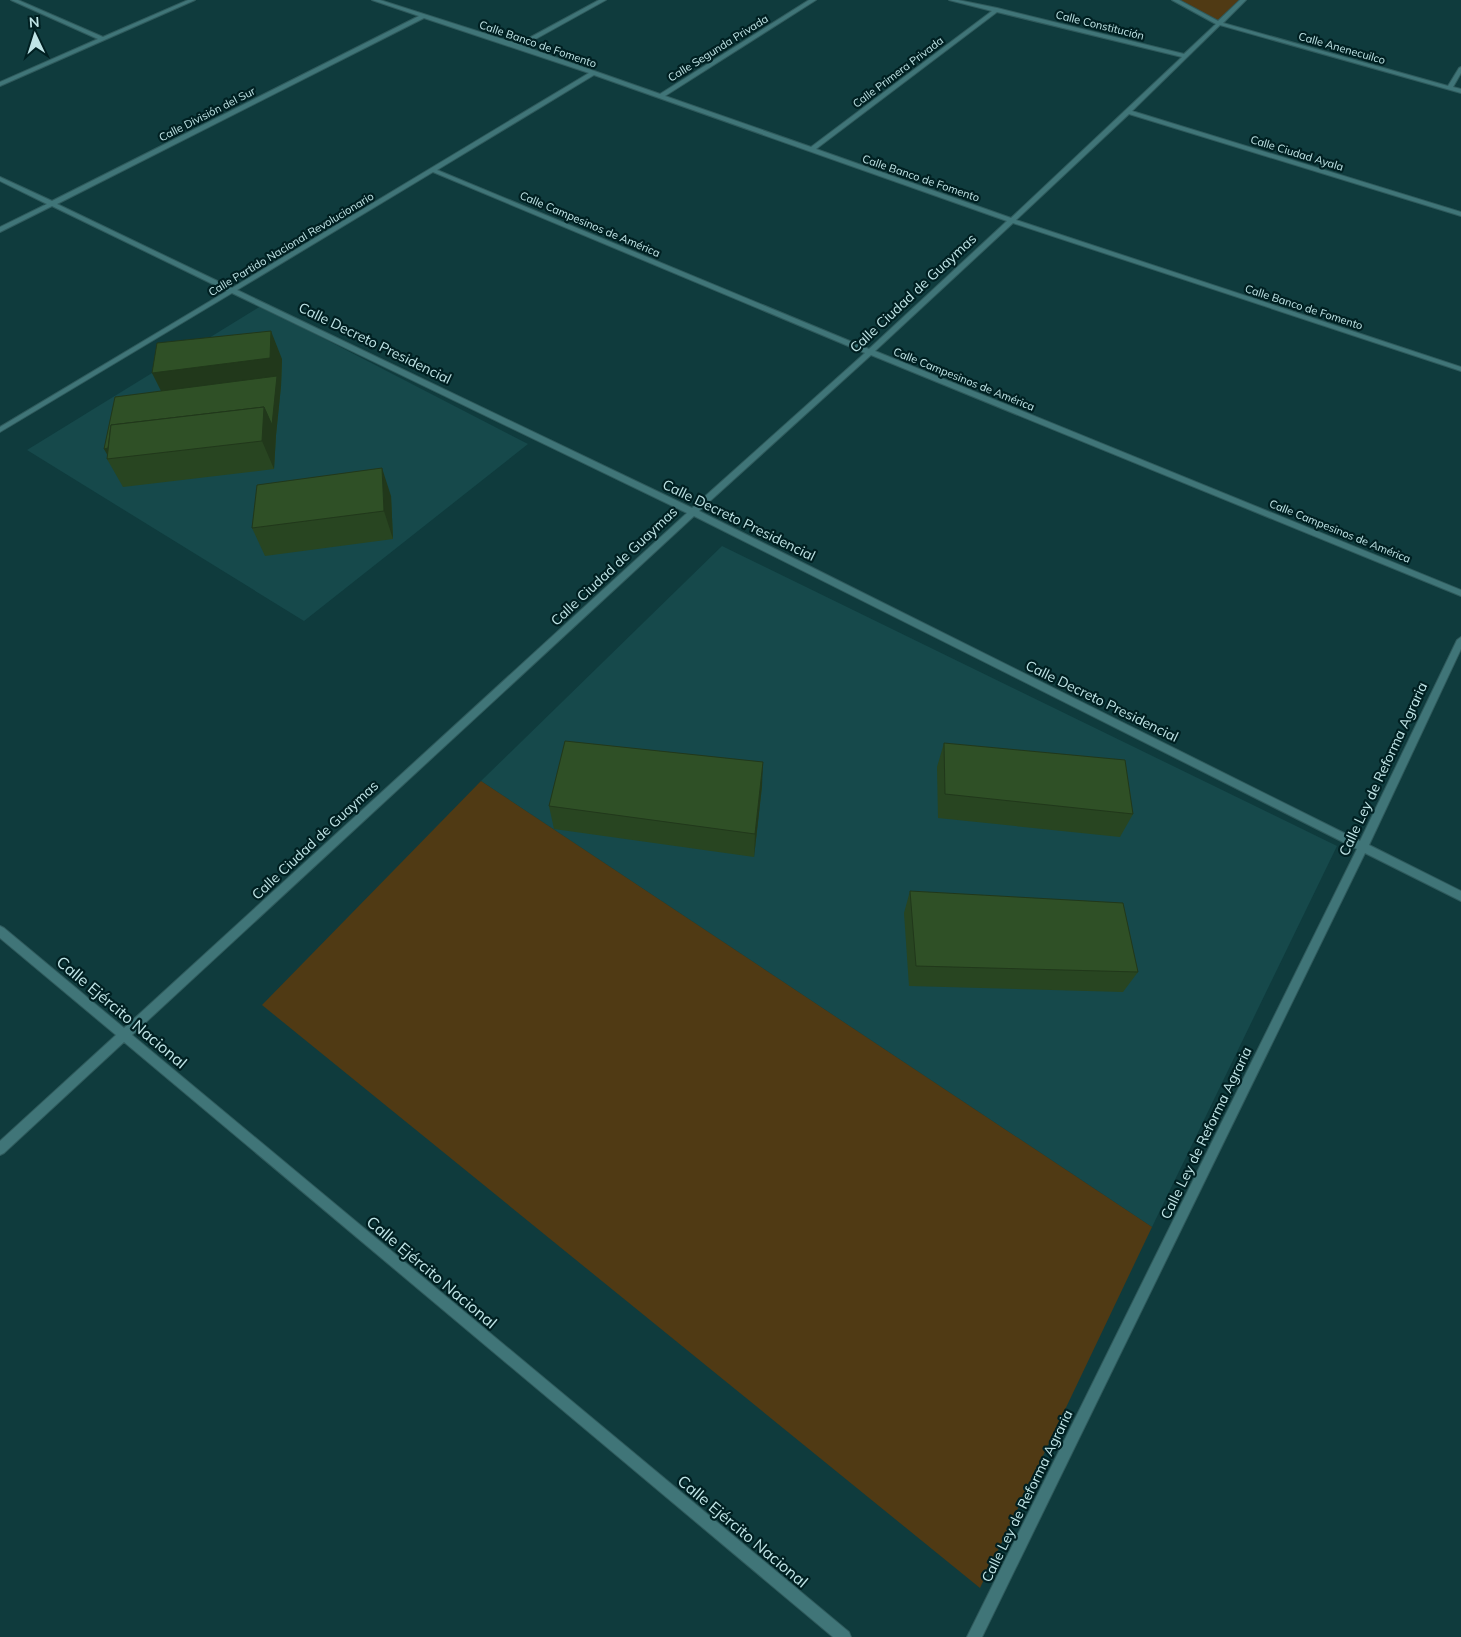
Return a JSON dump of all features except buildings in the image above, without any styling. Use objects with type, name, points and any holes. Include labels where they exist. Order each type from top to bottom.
[{"type":"street","points":[[14,0],[103,39]]},
{"type":"street","points":[[0,84],[192,0]]},
{"type":"street","name":"Calle Banco de Fomento","points":[[375,0],[518,46],[592,74],[1011,220],[1461,369]]},
{"type":"street","points":[[387,4],[395,0]]},
{"type":"street","points":[[518,46],[603,0]]},
{"type":"street","name":"Calle Segunda Privada","points":[[659,97],[814,0]]},
{"type":"street","name":"Calle Constitución","points":[[952,0],[1185,56]]},
{"type":"street","name":"Calle Anenecuilco","points":[[1175,0],[1218,23],[1461,91]]},
{"type":"street","name":"Calle Ciudad de Guaymas","points":[[0,1149],[693,512],[870,352],[1128,112],[1242,0]]},
{"type":"street","name":"Calle Primera Privada","points":[[812,150],[997,10]]},
{"type":"street","name":"Calle División del Sur","points":[[0,230],[424,16]]},
{"type":"street","points":[[1449,88],[1461,69]]},
{"type":"street","name":"Calle Partido Nacional Revolucionario","points":[[0,430],[592,74]]},
{"type":"street","name":"Calle Ciudad Ayala","points":[[1128,112],[1461,214]]},
{"type":"street","name":"Calle Campesinos de América","points":[[433,170],[870,352],[1461,593]]},
{"type":"street","name":"Calle Decreto Presidencial","points":[[0,179],[693,512],[1461,896]]},
{"type":"street","name":"Calle Ley de Reforma Agraria","points":[[974,1637],[1363,846],[1461,640]]},
{"type":"street","name":"Calle Ejército Nacional","points":[[0,931],[844,1637]]},
{"type":"shaded area","points":[[1175,0],[1243,0],[1218,23]]},
{"type":"shaded area","points":[[261,306],[528,444],[304,621],[27,450]]},
{"type":"shaded area","points":[[722,546],[1337,846],[1152,1227],[481,781]]},
{"type":"shaded area","points":[[481,781],[1152,1227],[980,1588],[262,1005]]}]
